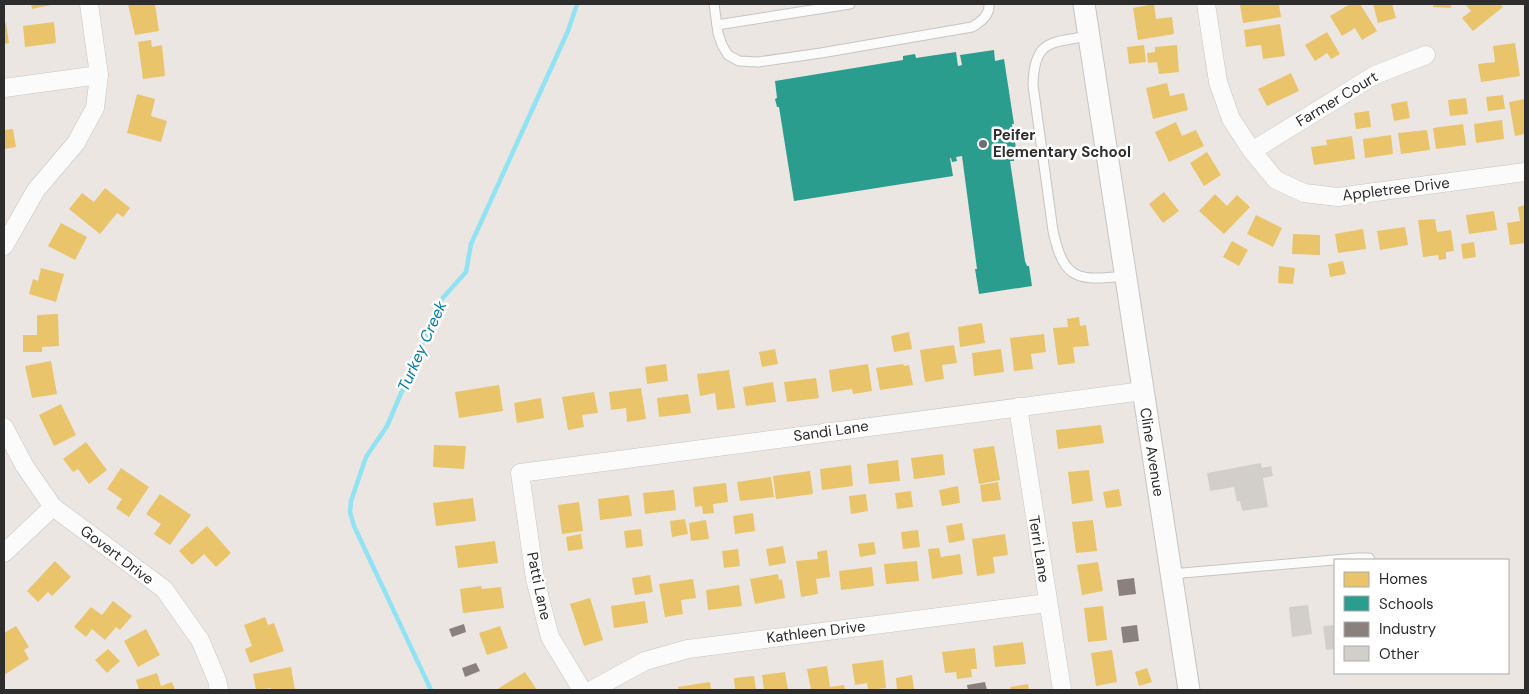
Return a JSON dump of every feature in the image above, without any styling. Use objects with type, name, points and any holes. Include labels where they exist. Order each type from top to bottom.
[{"type":"street","points":[[4,246],[36,190],[76,143],[95,108],[99,75],[89,4]]},
{"type":"street","name":"Cline Avenue","points":[[1084,4],[1189,690]]},
{"type":"street","name":"Appletree Drive","points":[[1206,4],[1218,82],[1232,119],[1252,151],[1276,180],[1304,193],[1338,198],[1525,172]]},
{"type":"street","name":"Farmer Court","points":[[1252,151],[1375,75],[1426,55]]},
{"type":"street","points":[[4,88],[99,75]]},
{"type":"street","name":"Sandi Lane","points":[[520,473],[1143,391]]},
{"type":"street","name":"Terri Lane","points":[[1018,406],[1047,603],[1062,690]]},
{"type":"street","name":"Govert Drive","points":[[4,427],[24,464],[53,507],[164,589],[200,640],[217,680],[219,690]]},
{"type":"street","name":"Patti Lane","points":[[520,473],[536,579],[550,637],[582,690]]},
{"type":"street","points":[[4,552],[53,507]]},
{"type":"street","name":"Kathleen Drive","points":[[592,690],[646,660],[688,649],[1047,603]]},
{"type":"lane","points":[[714,4],[722,45],[728,55],[739,61],[758,62],[831,52],[972,27],[983,21],[989,9],[989,4]]},
{"type":"lane","points":[[717,25],[850,4]]},
{"type":"lane","points":[[1089,36],[1054,43],[1042,49],[1036,58],[1033,68],[1033,84],[1054,230],[1058,251],[1063,263],[1072,273],[1084,278],[1098,279],[1125,276]]},
{"type":"lane","points":[[1345,559],[1370,559]]},
{"type":"lane","points":[[1170,574],[1334,560]]},
{"type":"building: Homes","points":[[31,4],[51,4],[51,5],[32,9]]},
{"type":"building: Homes","points":[[128,4],[155,4],[159,31],[135,35]]},
{"type":"building: Homes","points":[[1154,4],[1156,19],[1172,17],[1174,34],[1138,40],[1133,8]]},
{"type":"building: Homes","points":[[1279,4],[1281,17],[1243,23],[1240,5]]},
{"type":"building: Homes","points":[[1350,4],[1360,4],[1377,31],[1362,40],[1355,28],[1342,36],[1330,16]]},
{"type":"building: Homes","points":[[1373,4],[1392,4],[1396,18],[1378,23]]},
{"type":"building: Homes","points":[[1434,4],[1451,4],[1451,8],[1433,7]]},
{"type":"building: Homes","points":[[1465,4],[1500,4],[1503,7],[1473,31],[1462,18],[1471,11]]},
{"type":"building: Homes","points":[[54,22],[56,43],[25,47],[23,26]]},
{"type":"building: Homes","points":[[6,23],[9,43],[4,44],[4,24]]},
{"type":"building: Homes","points":[[1280,24],[1285,56],[1263,59],[1261,45],[1246,47],[1244,30]]},
{"type":"building: Homes","points":[[1327,32],[1340,54],[1331,59],[1327,53],[1315,61],[1305,45]]},
{"type":"building: Homes","points":[[151,40],[152,47],[162,45],[165,76],[143,79],[138,42]]},
{"type":"building: Homes","points":[[1515,43],[1520,76],[1481,82],[1478,64],[1495,62],[1493,46]]},
{"type":"building: Homes","points":[[1144,45],[1146,62],[1129,64],[1127,47]]},
{"type":"building: Homes","points":[[1177,45],[1179,72],[1159,74],[1157,62],[1148,63],[1147,53],[1155,52],[1155,47]]},
{"type":"building: Homes","points":[[1291,73],[1299,91],[1267,106],[1258,89]]},
{"type":"building: Homes","points":[[1167,83],[1170,96],[1184,93],[1188,110],[1153,119],[1146,88]]},
{"type":"building: Homes","points":[[137,94],[155,99],[151,116],[167,121],[161,142],[127,133]]},
{"type":"building: Homes","points":[[1503,95],[1505,109],[1488,111],[1486,97]]},
{"type":"building: Homes","points":[[1466,98],[1468,114],[1450,116],[1448,100]]},
{"type":"building: Homes","points":[[1525,99],[1525,134],[1515,136],[1509,102]]},
{"type":"building: Homes","points":[[1407,101],[1410,118],[1394,121],[1391,104]]},
{"type":"building: Homes","points":[[1369,111],[1371,127],[1356,129],[1354,113]]},
{"type":"building: Homes","points":[[1502,120],[1504,139],[1476,143],[1474,124]]},
{"type":"building: Homes","points":[[1176,122],[1182,136],[1196,130],[1204,146],[1169,162],[1155,132]]},
{"type":"building: Homes","points":[[1463,124],[1466,145],[1436,149],[1433,128]]},
{"type":"building: Homes","points":[[13,129],[16,147],[4,149],[4,130]]},
{"type":"building: Homes","points":[[1427,130],[1430,150],[1401,154],[1398,133]]},
{"type":"building: Homes","points":[[1391,135],[1393,154],[1365,158],[1363,139]]},
{"type":"building: Homes","points":[[1352,136],[1355,159],[1314,165],[1311,147],[1327,145],[1326,140]]},
{"type":"building: Homes","points":[[1207,152],[1221,175],[1204,186],[1190,163]]},
{"type":"building: Homes","points":[[105,188],[130,208],[123,217],[117,213],[100,234],[69,209],[82,193],[94,202]]},
{"type":"building: Homes","points":[[1164,192],[1179,211],[1163,223],[1149,204]]},
{"type":"building: Homes","points":[[1215,194],[1227,206],[1237,195],[1250,207],[1224,234],[1199,211]]},
{"type":"building: Homes","points":[[1525,205],[1525,243],[1510,245],[1507,223],[1520,221],[1518,207]]},
{"type":"building: Homes","points":[[1494,211],[1497,230],[1469,234],[1466,215]]},
{"type":"building: Homes","points":[[1256,215],[1282,228],[1273,247],[1247,234]]},
{"type":"building: Homes","points":[[1435,219],[1437,232],[1451,230],[1454,251],[1446,252],[1446,259],[1439,260],[1438,255],[1423,257],[1418,220]]},
{"type":"building: Homes","points":[[61,223],[87,237],[75,260],[48,246]]},
{"type":"building: Homes","points":[[1405,227],[1408,245],[1380,250],[1377,231]]},
{"type":"building: Homes","points":[[1363,229],[1366,249],[1338,253],[1335,234]]},
{"type":"building: Homes","points":[[1293,234],[1320,235],[1320,255],[1292,254]]},
{"type":"building: Homes","points":[[1232,241],[1248,250],[1239,266],[1223,257]]},
{"type":"building: Homes","points":[[1474,242],[1476,257],[1463,259],[1461,244]]},
{"type":"building: Homes","points":[[1343,261],[1346,274],[1330,277],[1328,264]]},
{"type":"building: Homes","points":[[1279,266],[1295,268],[1293,284],[1278,283]]},
{"type":"building: Homes","points":[[41,268],[64,274],[56,302],[29,294],[33,279],[38,281]]},
{"type":"building: Homes","points":[[58,314],[59,346],[42,347],[42,352],[23,352],[23,335],[37,335],[37,315]]},
{"type":"building: Homes","points":[[1079,317],[1080,326],[1086,325],[1089,346],[1073,347],[1075,363],[1058,365],[1053,328],[1068,327],[1067,319]]},
{"type":"building: Homes","points":[[982,323],[985,343],[960,347],[958,327]]},
{"type":"building: Homes","points":[[909,332],[912,349],[894,352],[891,336]]},
{"type":"building: Homes","points":[[1044,334],[1046,352],[1031,354],[1033,369],[1014,371],[1010,338]]},
{"type":"building: Homes","points":[[954,345],[957,363],[942,365],[944,379],[925,382],[920,350]]},
{"type":"building: Homes","points":[[775,349],[778,364],[762,367],[759,352]]},
{"type":"building: Homes","points":[[1001,349],[1004,372],[974,376],[972,353]]},
{"type":"building: Homes","points":[[51,361],[57,394],[32,398],[25,366]]},
{"type":"building: Homes","points":[[666,364],[668,381],[647,384],[645,367]]},
{"type":"building: Homes","points":[[868,364],[872,391],[853,394],[852,389],[832,392],[829,370]]},
{"type":"building: Homes","points":[[903,364],[904,366],[909,365],[913,385],[880,390],[876,368]]},
{"type":"building: Homes","points":[[729,370],[735,408],[717,410],[715,393],[700,396],[697,374]]},
{"type":"building: Homes","points":[[816,378],[819,398],[787,402],[784,382]]},
{"type":"building: Homes","points":[[773,382],[776,402],[746,406],[743,387]]},
{"type":"building: Homes","points":[[499,385],[503,411],[459,418],[455,392]]},
{"type":"building: Homes","points":[[641,388],[646,419],[627,422],[626,408],[611,410],[609,392]]},
{"type":"building: Homes","points":[[594,392],[598,413],[582,415],[584,427],[568,430],[562,397]]},
{"type":"building: Homes","points":[[688,394],[691,413],[659,417],[657,398]]},
{"type":"building: Homes","points":[[541,398],[544,418],[517,423],[514,403]]},
{"type":"building: Homes","points":[[61,404],[76,435],[54,446],[39,415]]},
{"type":"building: Homes","points":[[1101,425],[1104,443],[1058,449],[1056,430]]},
{"type":"building: Homes","points":[[86,442],[107,470],[89,484],[78,469],[73,472],[63,459]]},
{"type":"building: Homes","points":[[434,445],[466,446],[464,469],[433,467]]},
{"type":"building: Homes","points":[[994,446],[1000,480],[979,484],[973,449]]},
{"type":"building: Homes","points":[[943,454],[945,475],[914,479],[911,458]]},
{"type":"building: Homes","points":[[898,460],[900,481],[869,484],[867,464]]},
{"type":"building: Homes","points":[[851,465],[853,486],[822,490],[820,469]]},
{"type":"building: Homes","points":[[121,468],[149,487],[129,517],[116,508],[122,499],[107,489]]},
{"type":"building: Homes","points":[[1089,470],[1093,501],[1072,504],[1068,472]]},
{"type":"building: Homes","points":[[810,471],[813,494],[776,499],[773,476]]},
{"type":"building: Homes","points":[[771,477],[774,497],[740,501],[737,482]]},
{"type":"building: Homes","points":[[998,482],[1001,500],[982,502],[980,485]]},
{"type":"building: Homes","points":[[726,483],[728,502],[713,504],[714,513],[703,514],[702,506],[695,507],[693,487]]},
{"type":"building: Homes","points":[[958,486],[960,503],[942,506],[939,490]]},
{"type":"building: Homes","points":[[1119,489],[1122,506],[1106,508],[1103,492]]},
{"type":"building: Homes","points":[[674,490],[676,510],[645,514],[643,493]]},
{"type":"building: Homes","points":[[911,491],[913,507],[897,509],[895,493]]},
{"type":"building: Homes","points":[[160,494],[191,515],[170,545],[154,534],[161,524],[146,514]]},
{"type":"building: Homes","points":[[866,494],[868,511],[851,514],[849,496]]},
{"type":"building: Homes","points":[[629,495],[632,516],[600,520],[598,499]]},
{"type":"building: Homes","points":[[473,498],[476,521],[436,526],[433,503]]},
{"type":"building: Homes","points":[[579,502],[583,531],[562,534],[558,505]]},
{"type":"building: Homes","points":[[753,513],[755,531],[735,534],[733,516]]},
{"type":"building: Homes","points":[[685,519],[688,534],[672,537],[670,521]]},
{"type":"building: Homes","points":[[706,520],[709,539],[691,541],[689,523]]},
{"type":"building: Homes","points":[[1093,520],[1097,551],[1076,553],[1072,522]]},
{"type":"building: Homes","points":[[962,523],[965,540],[949,543],[946,526]]},
{"type":"building: Homes","points":[[207,526],[231,553],[216,567],[204,554],[192,565],[179,551]]},
{"type":"building: Homes","points":[[641,529],[643,546],[626,548],[624,531]]},
{"type":"building: Homes","points":[[918,530],[920,547],[903,549],[901,532]]},
{"type":"building: Homes","points":[[581,534],[583,549],[568,551],[566,537]]},
{"type":"building: Homes","points":[[1005,534],[1008,555],[993,557],[995,573],[977,576],[972,539]]},
{"type":"building: Homes","points":[[495,541],[498,563],[458,568],[455,546]]},
{"type":"building: Homes","points":[[874,542],[876,554],[860,557],[858,544]]},
{"type":"building: Homes","points":[[783,546],[786,563],[769,566],[766,549]]},
{"type":"building: Homes","points":[[939,548],[941,557],[960,554],[963,574],[932,579],[928,549]]},
{"type":"building: Homes","points":[[738,549],[740,566],[724,568],[722,551]]},
{"type":"building: Homes","points":[[827,550],[830,577],[816,579],[818,594],[801,597],[796,561],[818,559],[817,552]]},
{"type":"building: Homes","points":[[55,561],[71,577],[52,596],[48,592],[38,602],[27,591]]},
{"type":"building: Homes","points":[[917,561],[919,581],[886,584],[884,564]]},
{"type":"building: Homes","points":[[1098,562],[1103,591],[1082,595],[1077,565]]},
{"type":"building: Homes","points":[[872,567],[874,586],[841,590],[839,571]]},
{"type":"building: Homes","points":[[778,574],[779,580],[782,579],[785,598],[755,604],[750,579]]},
{"type":"building: Homes","points":[[650,575],[653,592],[635,595],[632,578]]},
{"type":"building: Homes","points":[[693,579],[696,598],[681,600],[683,614],[665,617],[659,584]]},
{"type":"building: Homes","points":[[739,585],[742,606],[708,610],[706,590]]},
{"type":"building: Homes","points":[[481,586],[482,589],[501,587],[504,608],[463,613],[460,589]]},
{"type":"building: Homes","points":[[590,598],[603,640],[584,646],[570,604]]},
{"type":"building: Homes","points":[[113,601],[132,616],[120,630],[116,627],[105,640],[92,629],[86,637],[74,627],[91,607],[102,615]]},
{"type":"building: Homes","points":[[645,601],[648,623],[614,628],[611,606]]},
{"type":"building: Homes","points":[[1103,606],[1107,640],[1088,642],[1084,608]]},
{"type":"building: Homes","points":[[265,617],[268,625],[274,623],[284,651],[250,663],[245,649],[252,646],[244,625]]},
{"type":"building: Homes","points":[[16,626],[29,647],[24,650],[29,659],[4,675],[4,633]]},
{"type":"building: Homes","points":[[500,626],[508,648],[487,655],[479,633]]},
{"type":"building: Homes","points":[[146,629],[160,655],[138,667],[124,641]]},
{"type":"building: Homes","points":[[1023,642],[1026,664],[995,667],[993,646]]},
{"type":"building: Homes","points":[[975,648],[977,669],[971,669],[972,677],[957,679],[956,672],[945,673],[942,652]]},
{"type":"building: Homes","points":[[108,649],[120,661],[107,673],[95,660]]},
{"type":"building: Homes","points":[[1112,650],[1117,682],[1096,686],[1091,653]]},
{"type":"building: Homes","points":[[883,660],[886,688],[868,690],[867,683],[855,685],[852,664]]},
{"type":"building: Homes","points":[[827,666],[830,687],[844,685],[845,690],[811,690],[807,669]]},
{"type":"building: Homes","points":[[291,667],[295,690],[271,690],[271,688],[256,690],[253,674]]},
{"type":"building: Homes","points":[[1147,668],[1152,682],[1139,686],[1135,672]]},
{"type":"building: Homes","points":[[525,672],[537,690],[496,690]]},
{"type":"building: Homes","points":[[785,672],[788,690],[764,690],[762,675]]},
{"type":"building: Homes","points":[[157,673],[161,686],[172,682],[175,690],[139,690],[136,680]]},
{"type":"building: Homes","points":[[912,675],[914,690],[897,690],[896,678]]},
{"type":"building: Homes","points":[[754,676],[756,690],[735,690],[734,678]]},
{"type":"building: Homes","points":[[710,682],[711,690],[679,690],[678,687]]},
{"type":"building: Homes","points":[[1028,684],[1029,690],[1011,690],[1010,687]]},
{"type":"building: Schools","name":"Peifer Elementary School","points":[[994,50],[995,61],[1004,59],[1016,148],[1012,149],[1014,161],[1010,161],[1025,261],[1027,266],[1029,266],[1032,286],[979,294],[962,156],[956,157],[957,161],[952,162],[950,158],[953,176],[794,201],[779,107],[777,107],[775,99],[777,98],[775,81],[903,60],[903,56],[915,54],[916,58],[956,52],[958,66],[962,65],[960,55]]},
{"type":"building: Industry","points":[[1134,578],[1136,594],[1119,596],[1117,580]]},
{"type":"building: Industry","points":[[464,624],[466,632],[452,637],[449,629]]},
{"type":"building: Industry","points":[[1137,625],[1139,641],[1123,643],[1121,627]]},
{"type":"building: Industry","points":[[476,663],[480,671],[465,677],[462,668]]},
{"type":"building: Industry","points":[[985,682],[987,690],[968,690],[967,685]]},
{"type":"building: Other","points":[[1261,463],[1262,468],[1271,466],[1273,476],[1263,478],[1268,507],[1242,511],[1240,501],[1237,502],[1234,487],[1210,491],[1207,473]]},
{"type":"building: Other","points":[[1308,605],[1312,634],[1292,637],[1289,607]]},
{"type":"building: Other","points":[[1334,625],[1334,649],[1326,650],[1323,626]]},
{"type":"waterway","name":"Turkey Creek","points":[[431,690],[354,526],[350,512],[351,501],[366,457],[387,426],[441,300],[466,272],[471,244],[568,31],[577,4]]},
{"type":"place","name":"Peifer Elementary School","points":[[983,144]]}]
